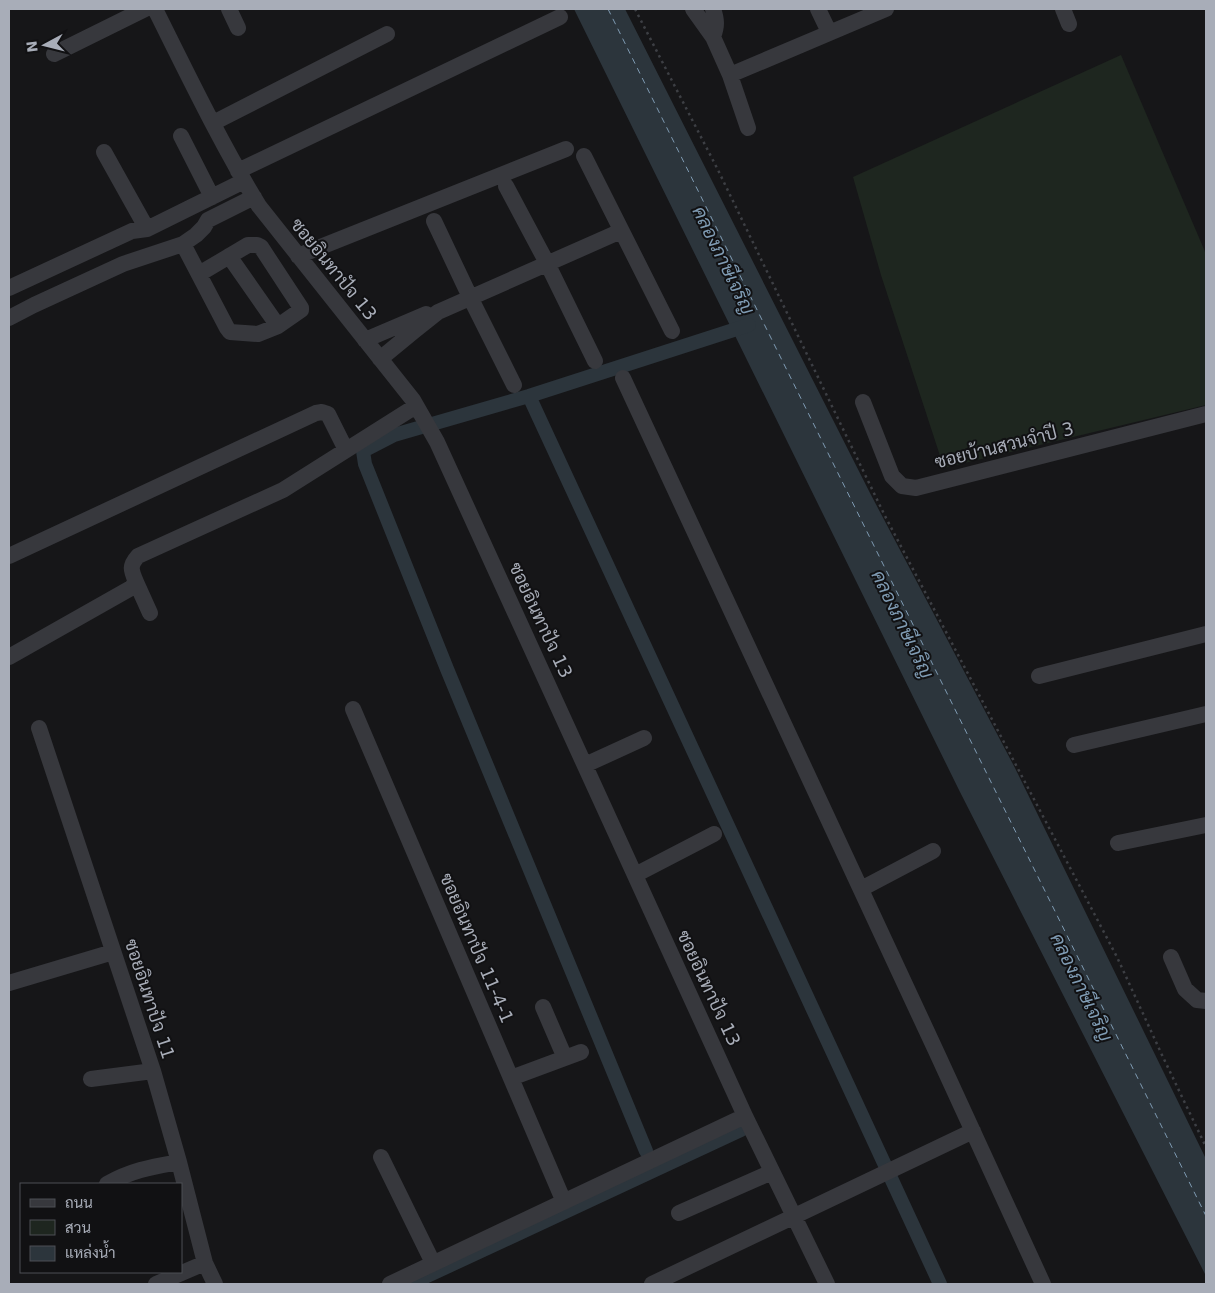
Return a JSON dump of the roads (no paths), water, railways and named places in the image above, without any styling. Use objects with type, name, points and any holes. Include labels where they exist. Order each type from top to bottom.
[{"type":"street","points":[[54,54],[145,9]]},
{"type":"street","name":"ซอยอินทาปัจ 13","points":[[155,9],[213,123],[259,206],[380,359],[423,417],[441,451],[745,1116],[827,1284]]},
{"type":"street","points":[[229,9],[238,28]]},
{"type":"street","points":[[693,9],[713,37],[730,75],[748,128]]},
{"type":"street","points":[[713,9],[717,27],[713,37]]},
{"type":"street","points":[[818,9],[829,32]]},
{"type":"street","points":[[730,75],[886,9]]},
{"type":"street","points":[[9,288],[132,231],[147,229],[212,197],[241,176],[560,17]]},
{"type":"street","points":[[213,123],[387,34]]},
{"type":"street","points":[[181,136],[212,197]]},
{"type":"street","points":[[298,256],[566,149]]},
{"type":"street","points":[[104,152],[147,229]]},
{"type":"street","points":[[584,156],[672,331]]},
{"type":"street","points":[[506,186],[595,361]]},
{"type":"street","points":[[9,318],[123,264],[184,244],[200,231],[208,220],[254,198]]},
{"type":"street","points":[[434,221],[514,385]]},
{"type":"street","points":[[380,359],[438,312],[621,230]]},
{"type":"street","points":[[184,244],[199,274],[227,328],[230,332],[258,334],[278,326],[301,312],[301,308],[261,247],[257,245],[248,245],[199,274]]},
{"type":"street","points":[[229,256],[278,326]]},
{"type":"street","points":[[365,340],[426,314],[438,312]]},
{"type":"street","points":[[623,378],[973,1131],[1042,1284]]},
{"type":"street","name":"ซอยบ้านสวนจำปี 3","points":[[863,402],[892,476],[902,486],[916,488],[1206,414]]},
{"type":"street","points":[[9,556],[316,413],[328,414],[346,450]]},
{"type":"street","points":[[150,613],[131,569],[133,562],[138,556],[283,490],[346,450],[423,417]]},
{"type":"street","points":[[9,657],[125,592],[136,582]]},
{"type":"street","points":[[1039,676],[1206,634]]},
{"type":"street","name":"ซอยอินทาปัจ 11-4-1","points":[[354,709],[564,1202]]},
{"type":"street","points":[[1074,745],[1206,714]]},
{"type":"street","name":"ซอยอินทาปัจ 11","points":[[39,728],[153,1071],[205,1263],[215,1284]]},
{"type":"street","points":[[585,765],[644,738]]},
{"type":"street","points":[[1118,843],[1206,825]]},
{"type":"street","points":[[635,875],[714,834]]},
{"type":"street","points":[[861,890],[933,850]]},
{"type":"street","points":[[9,983],[113,952]]},
{"type":"street","points":[[1171,957],[1185,989],[1197,1000],[1206,1000]]},
{"type":"street","points":[[542,1007],[565,1058]]},
{"type":"street","points":[[511,1078],[581,1052]]},
{"type":"street","points":[[91,1079],[153,1071]]},
{"type":"street","points":[[390,1284],[745,1116]]},
{"type":"street","points":[[652,1284],[794,1218],[973,1131]]},
{"type":"street","points":[[381,1157],[433,1264]]},
{"type":"street","points":[[109,1183],[130,1172],[179,1162]]},
{"type":"street","points":[[679,1213],[772,1172]]},
{"type":"street","points":[[182,1273],[205,1263]]},
{"type":"street","points":[[156,1284],[182,1273]]},
{"type":"water","name":"คลองภาษีเจริญ","points":[[574,9],[625,9],[870,493],[1015,768],[1206,1159],[1206,1276],[960,792]]},
{"type":"waterway","points":[[646,1151],[447,669],[365,464],[363,451],[394,435],[529,396],[749,325]]},
{"type":"waterway","points":[[529,396],[940,1284]]},
{"type":"waterway","points":[[410,1284],[741,1130]]}]
